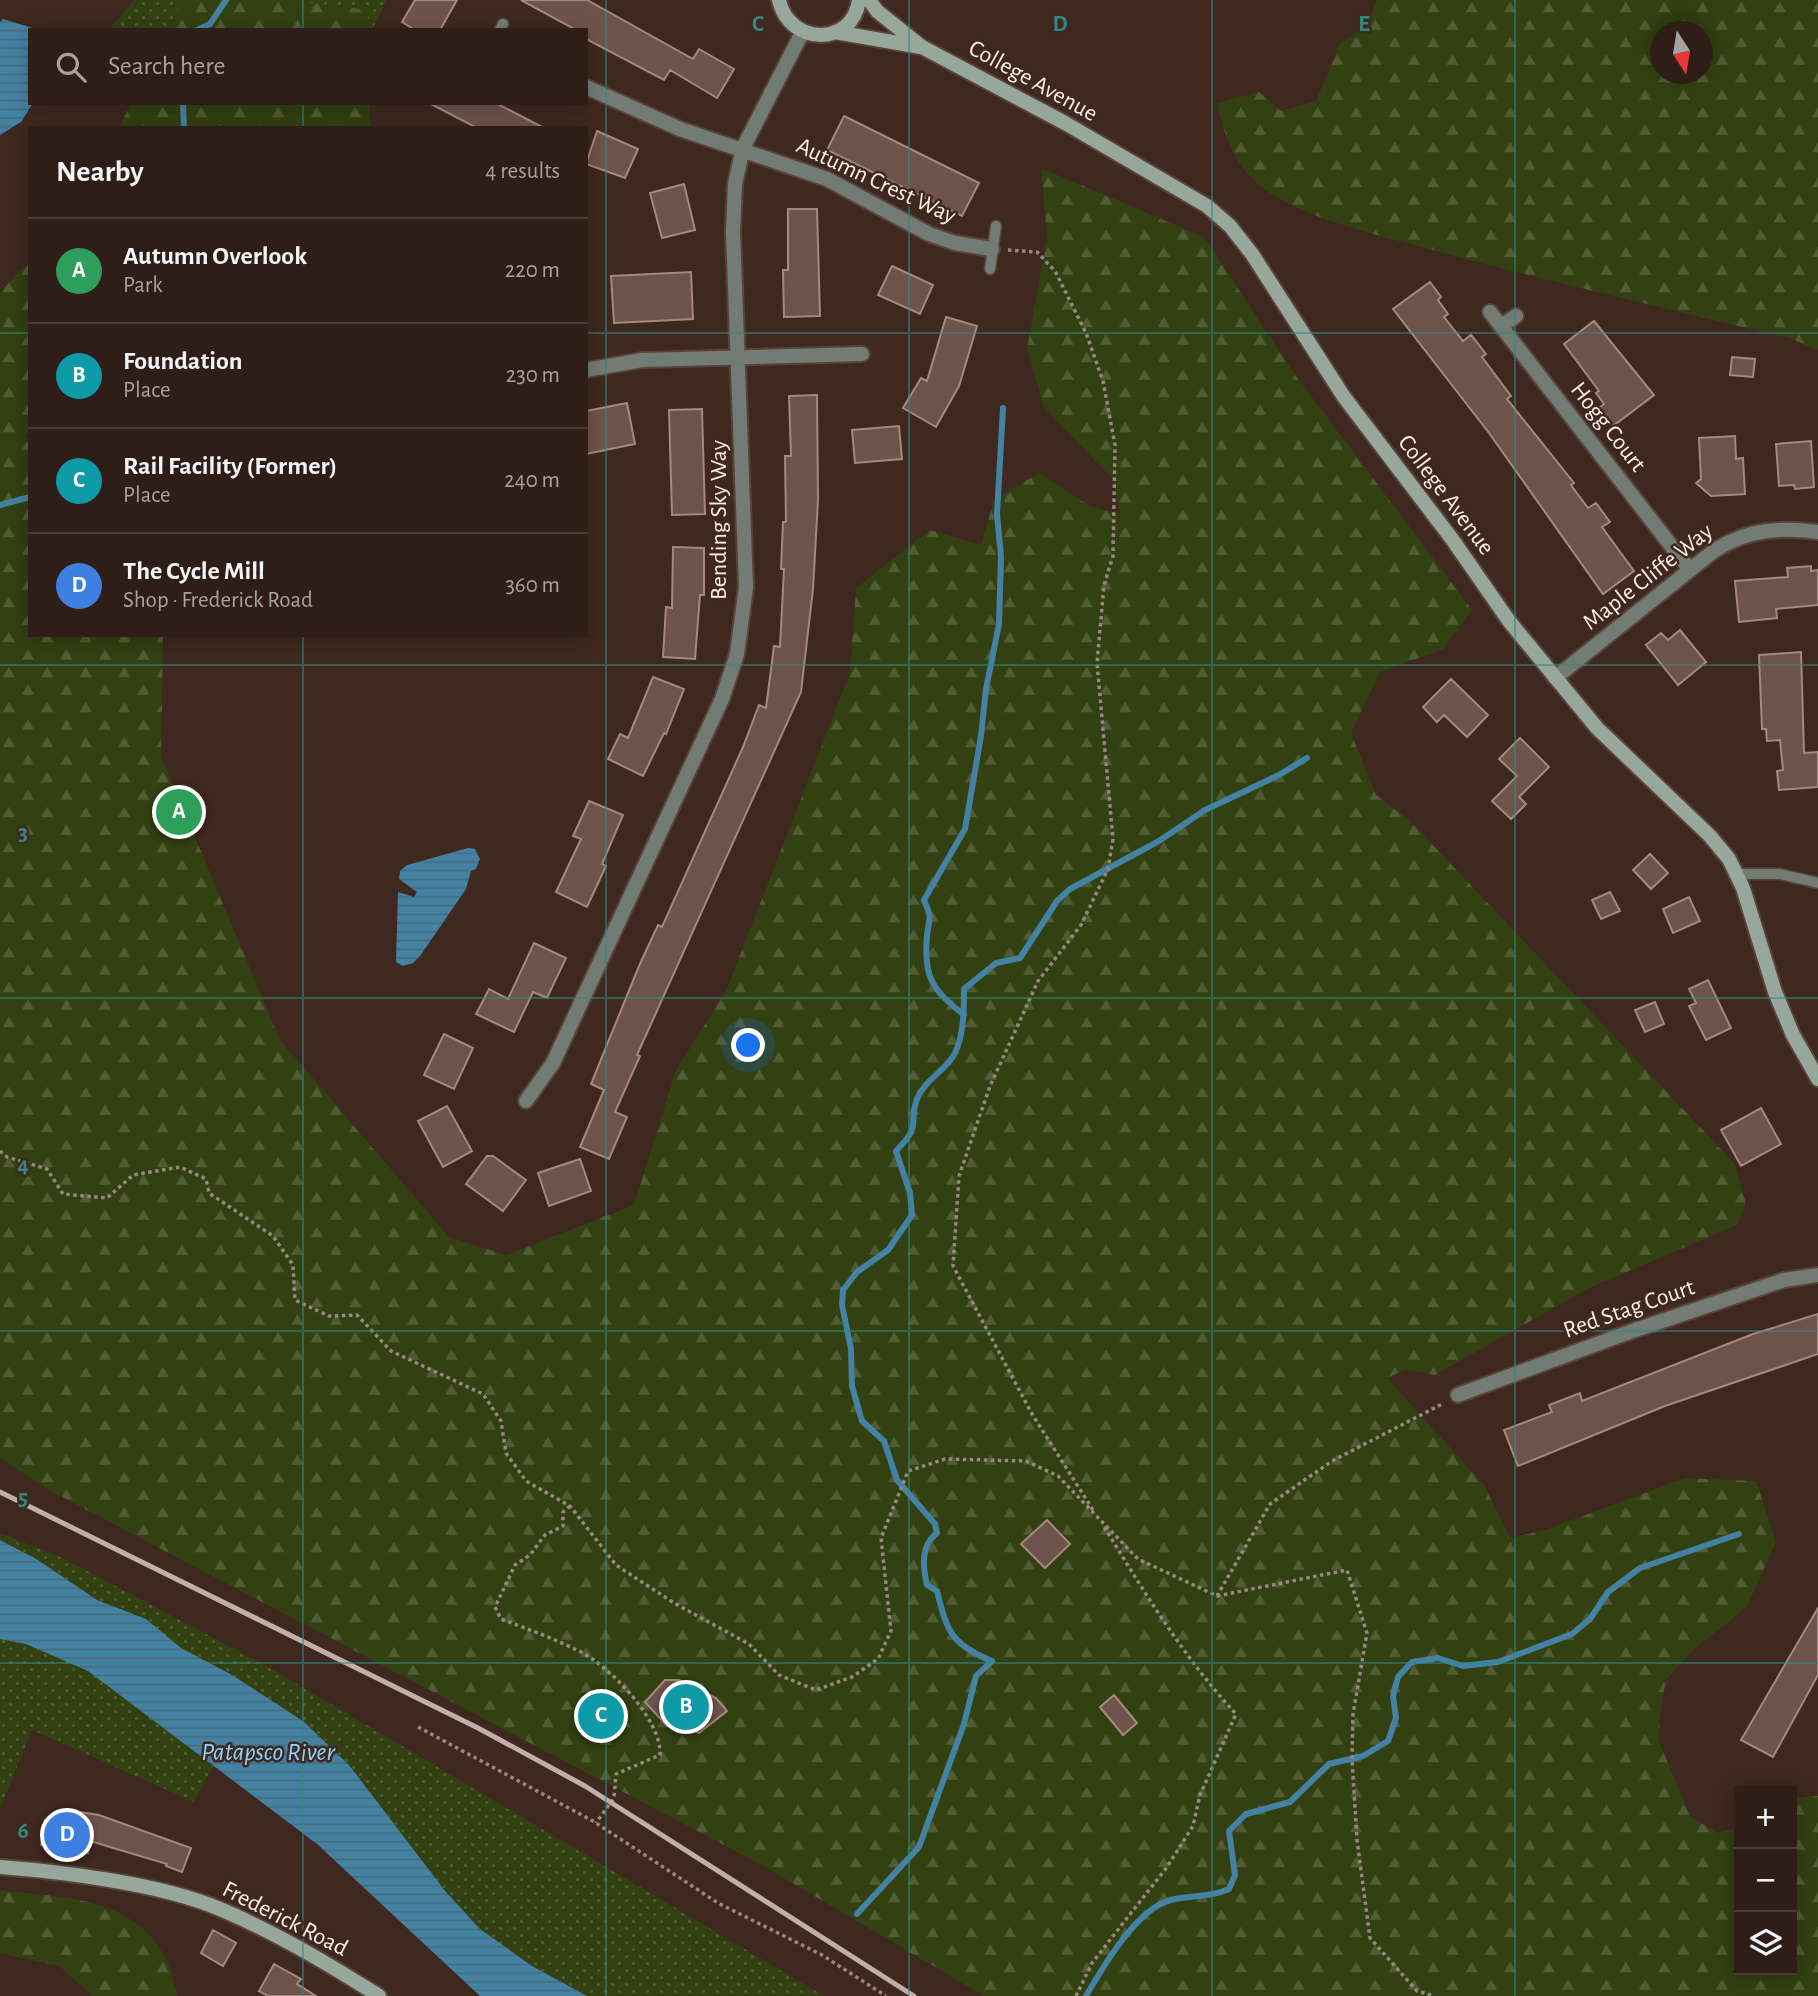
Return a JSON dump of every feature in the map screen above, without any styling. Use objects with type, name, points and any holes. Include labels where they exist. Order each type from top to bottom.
[{"type":"street","points":[[779,0],[787,20],[803,32]]},
{"type":"street","points":[[835,32],[850,21],[859,0]]},
{"type":"street","name":"College Avenue","points":[[869,0],[877,11],[922,47],[1076,130],[1207,206],[1230,226],[1252,254],[1344,397],[1555,678],[1629,761],[1710,836],[1737,874],[1775,992],[1793,1035],[1818,1079]]},
{"type":"street","name":"College Avenue","points":[[803,32],[822,36],[835,32],[922,47]]},
{"type":"street","name":"Bending Sky Way","points":[[526,1101],[553,1063],[722,699],[737,654],[746,587],[733,232],[735,184],[743,148],[803,32]]},
{"type":"street","name":"Autumn Crest Way","points":[[588,88],[680,129],[743,148],[827,179],[929,234],[955,243],[992,249]]},
{"type":"street","name":"Hogg Court","points":[[1490,312],[1690,570]]},
{"type":"street","points":[[1501,326],[1516,316]]},
{"type":"street","points":[[588,370],[642,360],[738,355],[862,354]]},
{"type":"street","name":"Maple Cliffe Way","points":[[1555,678],[1690,570],[1736,537],[1773,529],[1818,532]]},
{"type":"street","name":"Red Stag Court","points":[[1458,1395],[1635,1329],[1784,1280],[1818,1275]]},
{"type":"street","name":"Frederick Road","points":[[1,1866],[173,1894],[218,1908],[260,1927],[379,1996]]},
{"type":"lane","points":[[990,269],[996,226]]},
{"type":"lane","points":[[1737,874],[1780,874],[1818,883]]},
{"type":"path","points":[[992,249],[1037,253],[1055,271],[1086,333],[1105,394],[1115,445],[1115,504],[1113,556],[1104,584],[1097,663],[1113,839],[1108,869],[1081,925],[1038,981],[990,1086],[959,1176],[953,1266],[1032,1414],[1097,1517],[1148,1597],[1236,1714],[1200,1795],[1193,1826],[1161,1876],[1092,1963],[1076,1996]]},
{"type":"path","points":[[0,1151],[8,1157],[47,1170],[63,1194],[107,1198],[133,1175],[180,1167],[206,1179],[209,1193],[273,1236],[293,1265],[295,1300],[329,1316],[357,1315],[391,1350],[483,1394],[500,1421],[506,1453],[526,1481],[570,1506],[616,1565],[674,1603],[750,1644],[779,1675],[816,1690],[852,1677],[878,1659],[891,1631],[881,1538],[908,1471],[945,1459],[1026,1461],[1058,1476],[1138,1559],[1217,1596],[1348,1570],[1367,1633],[1353,1714],[1352,1759],[1357,1840],[1370,1938],[1418,1991],[1434,1996]]},
{"type":"path","points":[[1217,1596],[1270,1504],[1332,1461],[1458,1395]]},
{"type":"path","points":[[570,1506],[563,1512],[563,1526],[545,1535],[530,1555],[515,1565],[495,1607],[501,1619],[584,1653],[643,1706],[651,1723],[660,1755],[616,1774],[614,1798],[596,1823]]},
{"type":"path","points":[[418,1727],[596,1823],[718,1903],[822,1955],[886,1996]]},
{"type":"green space","points":[[134,0],[387,0],[373,28],[111,28]]},
{"type":"green space","points":[[183,0],[287,0],[368,10],[369,28],[169,28]]},
{"type":"green space","points":[[1377,0],[1818,0],[1818,350],[1792,339],[1516,272],[1361,230],[1314,215],[1273,195],[1249,175],[1236,157],[1226,136],[1217,103],[1259,92],[1281,111],[1316,101],[1341,42],[1366,27]]},
{"type":"green space","points":[[130,105],[370,105],[370,126],[120,126]]},
{"type":"green space","points":[[1041,168],[1204,237],[1293,372],[1472,610],[1443,649],[1380,672],[1351,733],[1376,795],[1409,820],[1735,1164],[1746,1204],[1737,1225],[1589,1288],[1435,1375],[1405,1370],[1387,1378],[1484,1485],[1510,1538],[1545,1530],[1685,1478],[1756,1481],[1776,1542],[1747,1607],[1692,1651],[1666,1680],[1660,1712],[1659,1742],[1691,1817],[1717,1833],[1734,1829],[1734,1975],[1797,1975],[1797,1798],[1818,1796],[1818,1996],[984,1996],[760,1864],[49,1490],[0,1458],[0,292],[28,263],[28,433],[25,434],[28,444],[28,637],[163,637],[161,756],[280,1040],[449,1237],[506,1255],[634,1205],[676,1070],[726,991],[850,673],[856,588],[930,530],[981,545],[994,500],[1039,473],[1090,506],[1120,514],[1113,479],[1044,408],[1027,348],[1047,237]]},
{"type":"green space","points":[[0,1533],[59,1556],[272,1669],[824,1996],[587,1996],[532,1966],[480,1929],[446,1892],[349,1765],[255,1690],[194,1802],[32,1730],[0,1809]]},
{"type":"green space","points":[[0,1890],[92,1903],[133,1921],[150,1935],[164,1955],[178,1996],[93,1996],[59,1966],[0,1953]]},
{"type":"water","points":[[3,19],[32,28],[28,28],[28,105],[32,105],[21,122],[0,135],[0,22]]},
{"type":"water","points":[[468,848],[475,849],[480,859],[476,869],[471,871],[466,889],[420,956],[413,963],[403,966],[396,962],[398,892],[414,897],[417,892],[399,879],[400,871],[407,865]]},
{"type":"water","name":"Patapsco River","points":[[0,1540],[38,1560],[97,1600],[146,1619],[181,1648],[232,1675],[303,1721],[349,1765],[446,1892],[480,1929],[532,1966],[587,1996],[480,1996],[317,1844],[88,1671],[26,1644],[0,1639]]},
{"type":"building","points":[[415,0],[457,0],[441,28],[412,28],[402,22]]},
{"type":"building","points":[[521,0],[587,0],[693,59],[699,49],[734,69],[717,98],[670,70],[664,80],[588,40],[588,28],[572,28]]},
{"type":"building","points":[[433,105],[500,105],[540,126],[473,126]]},
{"type":"building","points":[[844,116],[979,183],[962,216],[827,150]]},
{"type":"building","points":[[597,131],[638,149],[625,178],[588,165]]},
{"type":"building","points":[[684,184],[695,230],[662,238],[650,193]]},
{"type":"building","points":[[788,209],[817,209],[820,316],[784,317],[783,270],[788,270]]},
{"type":"building","points":[[892,266],[933,285],[920,314],[878,295]]},
{"type":"building","points":[[691,272],[693,319],[614,323],[611,276]]},
{"type":"building","points":[[1430,282],[1441,297],[1438,300],[1448,314],[1444,317],[1463,341],[1471,335],[1486,354],[1482,357],[1511,396],[1507,399],[1574,483],[1571,485],[1588,508],[1596,503],[1610,522],[1602,527],[1634,571],[1603,594],[1489,433],[1393,309]]},
{"type":"building","points":[[946,317],[977,326],[959,386],[936,427],[903,408],[921,378],[927,381]]},
{"type":"building","points":[[1594,321],[1654,395],[1613,426],[1599,408],[1604,404],[1596,393],[1599,391],[1564,344]]},
{"type":"building","points":[[1732,357],[1755,359],[1753,377],[1730,375]]},
{"type":"building","points":[[817,395],[818,500],[813,589],[801,692],[637,1055],[640,1056],[615,1112],[627,1117],[609,1159],[580,1147],[604,1090],[591,1084],[639,966],[658,925],[662,927],[743,747],[759,705],[766,708],[774,646],[780,647],[784,569],[781,569],[783,522],[786,522],[785,456],[791,456],[789,396]]},
{"type":"building","points":[[627,403],[635,444],[588,454],[588,411]]},
{"type":"building","points":[[702,409],[705,514],[672,515],[669,410]]},
{"type":"building","points":[[899,426],[902,459],[855,463],[852,430]]},
{"type":"building","points":[[1735,436],[1736,459],[1743,458],[1745,494],[1711,496],[1696,483],[1701,479],[1699,438]]},
{"type":"building","points":[[1811,441],[1814,487],[1795,489],[1794,485],[1779,486],[1776,444]]},
{"type":"building","points":[[673,547],[704,548],[704,595],[700,595],[695,659],[663,657],[666,607],[672,608]]},
{"type":"building","points":[[1811,566],[1811,571],[1818,570],[1818,605],[1776,609],[1777,618],[1739,622],[1735,581],[1788,577],[1787,568]]},
{"type":"building","points":[[1680,630],[1706,662],[1678,685],[1646,645],[1661,633],[1668,640]]},
{"type":"building","points":[[1801,652],[1804,753],[1818,752],[1818,787],[1779,790],[1777,771],[1783,770],[1780,740],[1767,741],[1766,729],[1762,729],[1759,655]]},
{"type":"building","points":[[653,677],[684,689],[666,734],[664,733],[643,776],[608,759],[620,734],[628,738]]},
{"type":"building","points":[[1451,679],[1488,715],[1467,737],[1444,715],[1437,722],[1423,707]]},
{"type":"building","points":[[1520,738],[1549,767],[1519,797],[1526,804],[1511,819],[1492,801],[1517,776],[1499,759]]},
{"type":"building","points":[[589,801],[623,815],[602,864],[606,866],[587,907],[556,892],[581,839],[573,836]]},
{"type":"building","points":[[1650,854],[1668,873],[1651,889],[1633,870]]},
{"type":"building","points":[[1610,892],[1620,911],[1601,919],[1592,900]]},
{"type":"building","points":[[1689,897],[1700,921],[1673,933],[1663,909]]},
{"type":"building","points":[[534,943],[566,958],[547,998],[533,992],[514,1032],[476,1014],[489,989],[508,999]]},
{"type":"building","points":[[1708,980],[1731,1028],[1706,1040],[1689,1006],[1696,1003],[1689,989]]},
{"type":"building","points":[[1655,1002],[1664,1024],[1645,1032],[1635,1010]]},
{"type":"building","points":[[444,1034],[473,1048],[454,1089],[424,1075]]},
{"type":"building","points":[[447,1106],[472,1151],[443,1167],[418,1121]]},
{"type":"building","points":[[1761,1108],[1781,1144],[1741,1166],[1721,1130]]},
{"type":"building","points":[[487,1156],[493,1156],[526,1180],[503,1211],[466,1184]]},
{"type":"building","points":[[580,1159],[591,1191],[549,1206],[538,1173]]},
{"type":"building","points":[[1818,1314],[1818,1354],[1665,1406],[1518,1466],[1504,1430],[1552,1412],[1549,1405],[1580,1393],[1582,1401],[1753,1334]]},
{"type":"building","points":[[1047,1520],[1070,1544],[1045,1568],[1021,1544]]},
{"type":"building","points":[[1818,1608],[1818,1675],[1773,1757],[1741,1740]]},
{"type":"building","points":[[665,1680],[679,1680],[716,1698],[727,1711],[699,1733],[682,1724],[667,1726],[645,1702]]},
{"type":"building","points":[[590,1695],[625,1717],[612,1737],[577,1716]]},
{"type":"building","points":[[1114,1695],[1137,1723],[1123,1735],[1100,1707]]},
{"type":"building","points":[[73,1811],[99,1815],[191,1848],[182,1872],[166,1866],[167,1864],[90,1841],[88,1853],[41,1845],[45,1820],[71,1825]]},
{"type":"building","points":[[213,1930],[236,1943],[223,1966],[201,1953]]},
{"type":"building","points":[[274,1964],[301,1979],[297,1984],[316,1996],[268,1996],[259,1991]]},
{"type":"waterway","points":[[201,28],[210,24],[226,0]]},
{"type":"waterway","points":[[183,105],[184,126]]},
{"type":"waterway","points":[[964,1015],[932,982],[926,950],[929,915],[924,900],[965,829],[986,689],[999,624],[1001,557],[997,514],[1003,408]]},
{"type":"waterway","points":[[0,505],[28,498]]},
{"type":"waterway","points":[[857,1914],[919,1847],[964,1724],[976,1676],[992,1661],[960,1643],[948,1627],[937,1591],[927,1585],[924,1571],[925,1550],[937,1533],[935,1524],[897,1480],[884,1441],[862,1421],[852,1386],[851,1349],[842,1305],[843,1290],[857,1272],[888,1250],[912,1215],[910,1193],[896,1151],[910,1135],[914,1108],[920,1092],[947,1065],[958,1046],[964,1013],[964,989],[996,963],[1020,958],[1057,901],[1070,889],[1159,841],[1205,810],[1279,775],[1307,758]]},
{"type":"waterway","points":[[1086,1996],[1122,1940],[1158,1905],[1229,1889],[1235,1875],[1229,1831],[1246,1814],[1290,1802],[1329,1764],[1363,1756],[1388,1741],[1396,1718],[1393,1696],[1398,1677],[1412,1662],[1438,1658],[1463,1666],[1498,1662],[1572,1634],[1590,1619],[1608,1592],[1640,1568],[1739,1534]]},
{"type":"railway","points":[[0,1492],[478,1728],[585,1786],[914,1996]]},
{"type":"place","name":"Autumn Overlook","points":[[179,812]]},
{"type":"place","name":"Foundation","points":[[686,1707]]},
{"type":"place","name":"Rail Facility (Former)","points":[[601,1716]]},
{"type":"place","name":"The Cycle Mill","points":[[67,1835]]}]
